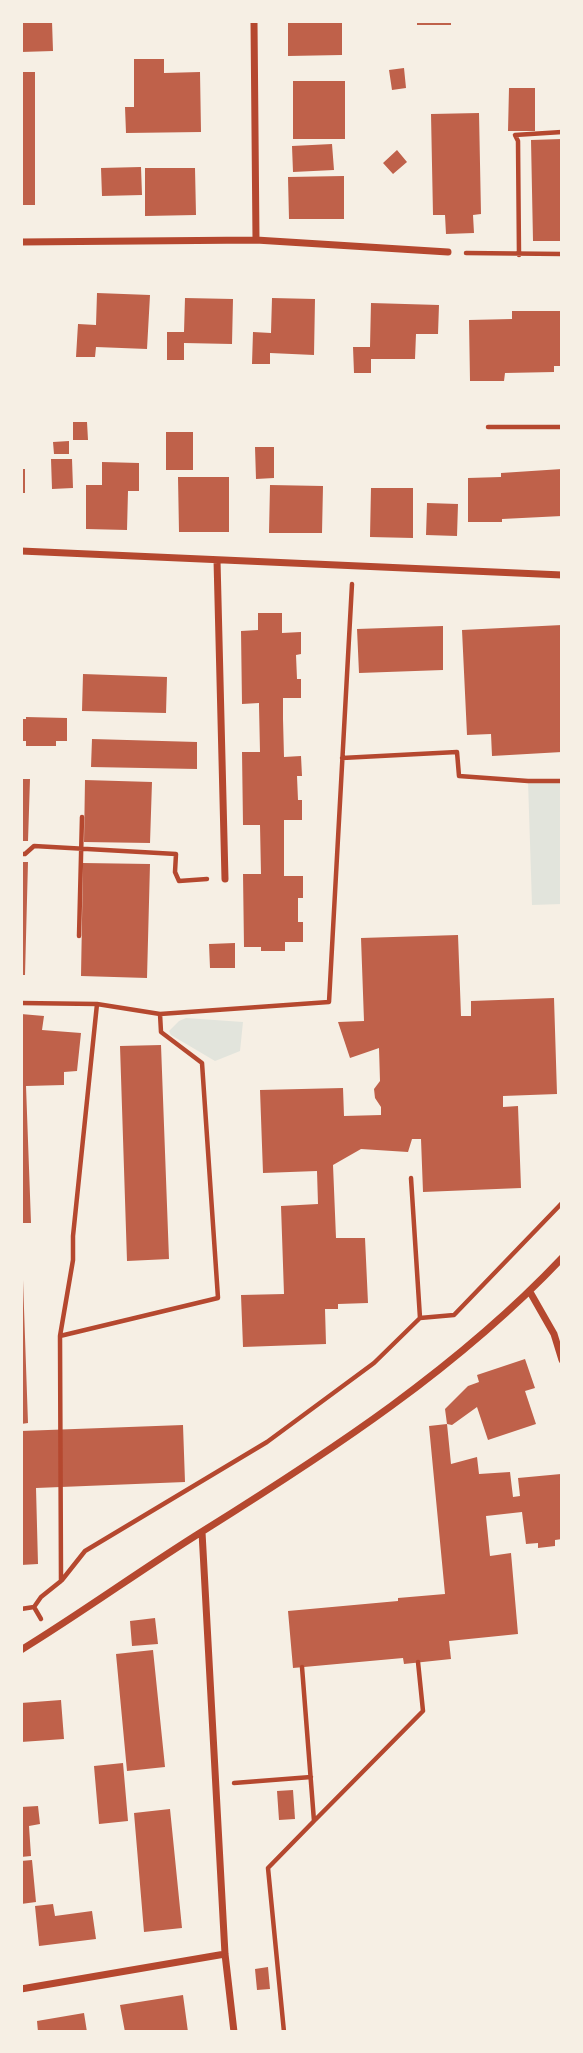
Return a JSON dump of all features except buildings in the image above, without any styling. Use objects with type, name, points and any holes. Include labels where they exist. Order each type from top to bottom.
[{"type":"street","points":[[254,21],[256,240]]},
{"type":"street","points":[[21,242],[256,240],[448,252]]},
{"type":"street","points":[[21,551],[562,575]]},
{"type":"street","points":[[217,560],[225,879]]},
{"type":"street","points":[[21,1650],[291,1477],[400,1401],[530,1292],[562,1258]]},
{"type":"street","points":[[530,1292],[554,1334],[562,1360]]},
{"type":"street","points":[[202,1532],[225,1954],[234,2032]]},
{"type":"street","points":[[21,1989],[225,1954]]},
{"type":"path","points":[[519,255],[519,141],[515,135],[562,131]]},
{"type":"path","points":[[448,252],[562,254]]},
{"type":"path","points":[[488,427],[562,427]]},
{"type":"path","points":[[21,1003],[97,1004],[160,1014],[329,1002],[353,566]]},
{"type":"path","points":[[342,758],[457,752],[459,776],[528,781],[562,780]]},
{"type":"path","points":[[79,936],[82,817]]},
{"type":"path","points":[[21,854],[34,846],[176,854],[175,872],[178,881],[225,879]]},
{"type":"path","points":[[61,1581],[60,1336],[73,1260],[73,1236],[97,1004]]},
{"type":"path","points":[[60,1336],[218,1298],[202,1063],[161,1032],[160,1014]]},
{"type":"path","points":[[411,1178],[419,1318]]},
{"type":"path","points":[[34,1606],[61,1581],[85,1551],[267,1442],[374,1363],[419,1318],[454,1315],[562,1203]]},
{"type":"path","points":[[284,2032],[268,1868],[423,1711],[418,1662]]},
{"type":"path","points":[[302,1667],[314,1821]]},
{"type":"path","points":[[216,1785],[311,1777]]},
{"type":"shaded area","points":[[562,780],[562,904],[532,905],[528,781]]},
{"type":"shaded area","points":[[186,1018],[243,1022],[240,1051],[215,1061],[171,1035],[169,1031]]}]
